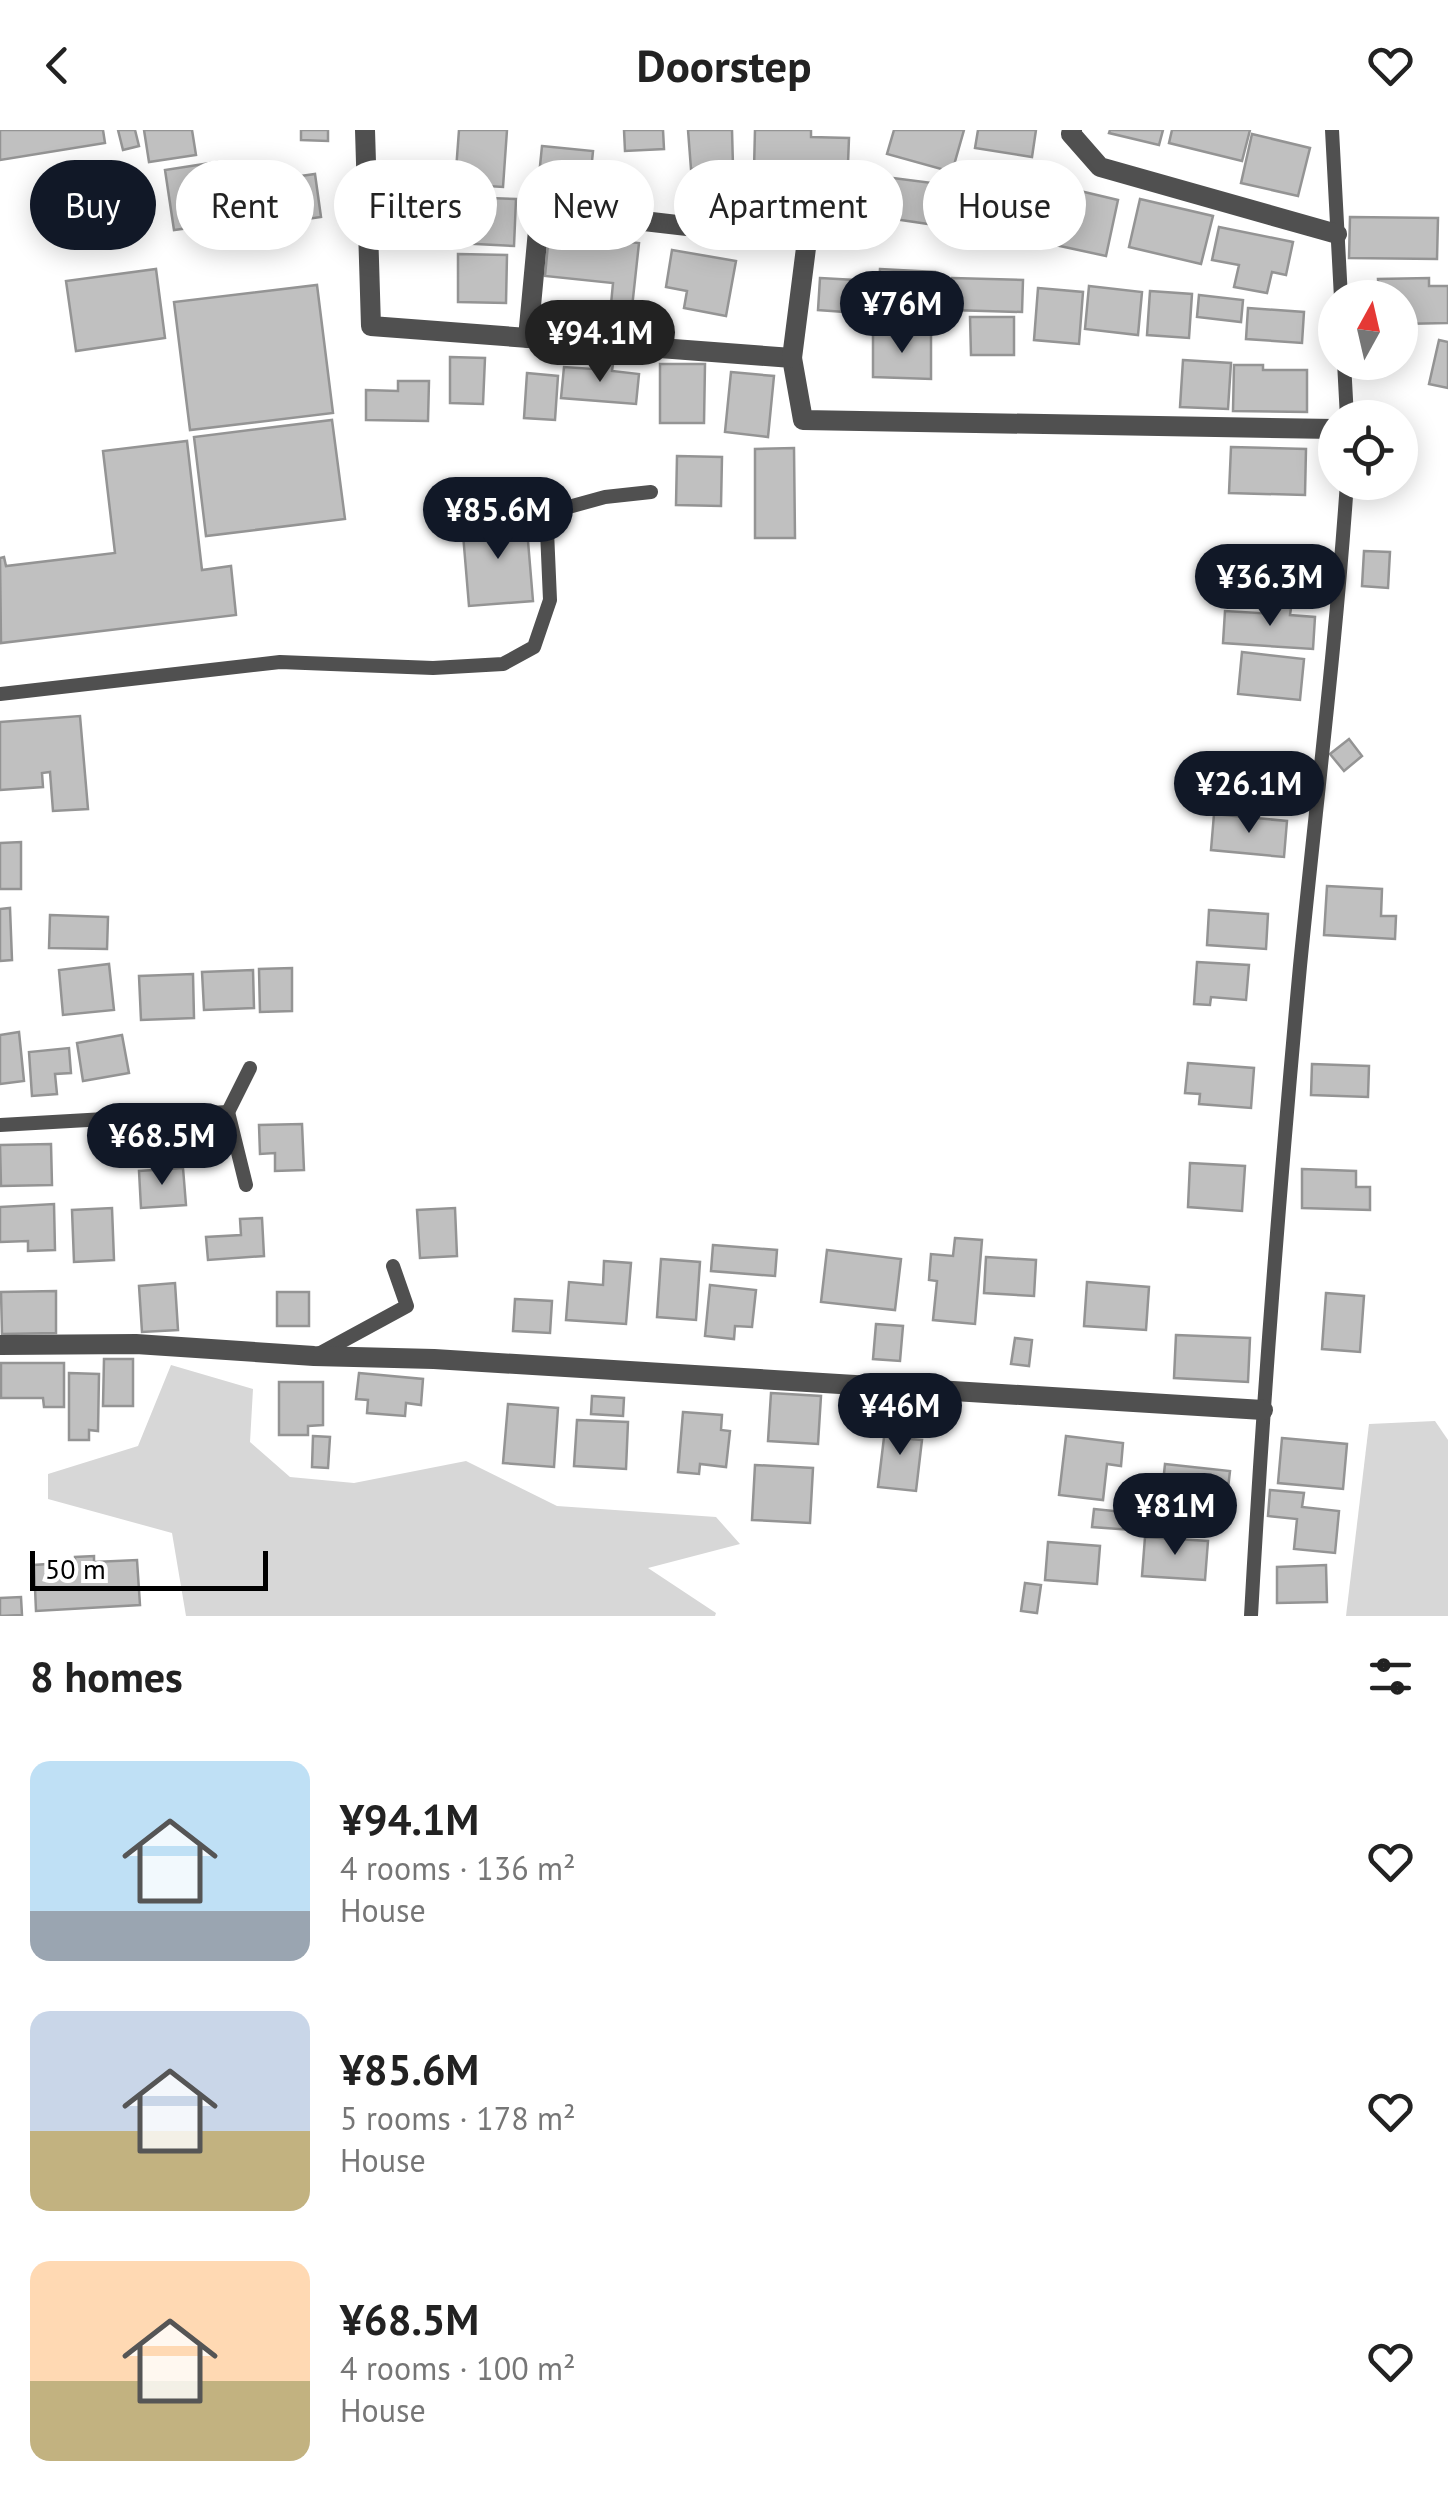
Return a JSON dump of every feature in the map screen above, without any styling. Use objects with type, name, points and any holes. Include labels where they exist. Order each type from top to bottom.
[{"type":"street","points":[[365,130],[371,326],[792,358]]},
{"type":"street","points":[[1072,130],[1071,134],[1100,166],[1338,234]]},
{"type":"street","points":[[528,338],[540,209],[807,240],[792,358],[803,420],[1318,429]]},
{"type":"street","points":[[0,1346],[136,1344],[314,1356],[434,1359],[1263,1410]]},
{"type":"lane","points":[[1332,130],[1340,280]]},
{"type":"lane","points":[[0,694],[280,662],[433,668],[503,664],[534,647],[550,600],[547,532],[565,508],[605,497],[650,492]]},
{"type":"lane","points":[[1250,1616],[1300,964],[1340,593],[1345,500]]},
{"type":"lane","points":[[246,1185],[228,1112],[250,1068]]},
{"type":"lane","points":[[0,1125],[228,1112]]},
{"type":"lane","points":[[314,1356],[408,1306],[392,1266]]},
{"type":"shaded area","points":[[171,1365],[253,1389],[250,1442],[290,1477],[354,1483],[466,1461],[557,1506],[716,1517],[740,1544],[648,1568],[716,1613],[715,1616],[186,1616],[172,1533],[48,1499],[48,1474],[138,1446]]},
{"type":"shaded area","points":[[1435,1421],[1448,1440],[1448,1616],[1346,1616],[1369,1424]]},
{"type":"building","points":[[0,130],[103,130],[105,143],[0,160]]},
{"type":"building","points":[[118,130],[135,130],[139,146],[123,150]]},
{"type":"building","points":[[144,130],[192,130],[196,155],[149,160]]},
{"type":"building","points":[[301,130],[328,130],[328,141],[301,140]]},
{"type":"building","points":[[459,130],[507,130],[503,187],[497,187],[497,160],[457,160]]},
{"type":"building","points":[[624,130],[663,130],[664,149],[625,151]]},
{"type":"building","points":[[688,130],[732,130],[733,160],[690,160]]},
{"type":"building","points":[[755,130],[811,130],[811,137],[849,138],[848,160],[754,160]]},
{"type":"building","points":[[894,130],[964,130],[955,160],[923,160],[923,164],[887,154]]},
{"type":"building","points":[[978,130],[1036,130],[1032,157],[975,148]]},
{"type":"building","points":[[1163,130],[1159,145],[1109,133]]},
{"type":"building","points":[[1172,130],[1250,130],[1242,161],[1169,143]]},
{"type":"building","points":[[1252,134],[1310,148],[1298,196],[1241,183]]},
{"type":"building","points":[[542,146],[593,151],[592,160],[541,160]]},
{"type":"building","points":[[176,168],[176,230],[174,230],[165,170]]},
{"type":"building","points":[[314,174],[321,217],[314,218]]},
{"type":"building","points":[[903,179],[923,182],[923,223],[903,220]]},
{"type":"building","points":[[1086,192],[1118,200],[1106,256],[1078,250],[1086,250]]},
{"type":"building","points":[[497,198],[516,199],[514,246],[497,245]]},
{"type":"building","points":[[1140,199],[1213,216],[1201,264],[1129,247]]},
{"type":"building","points":[[1350,217],[1438,218],[1437,259],[1349,258]]},
{"type":"building","points":[[1219,227],[1293,242],[1286,275],[1272,272],[1267,293],[1234,287],[1239,265],[1212,260]]},
{"type":"building","points":[[547,250],[638,250],[631,317],[610,315],[613,283],[545,276]]},
{"type":"building","points":[[672,250],[736,261],[726,316],[684,308],[687,291],[666,287]]},
{"type":"building","points":[[458,254],[507,255],[506,303],[458,302]]},
{"type":"building","points":[[156,269],[165,338],[76,351],[66,281]]},
{"type":"building","points":[[880,269],[935,272],[933,304],[878,301]]},
{"type":"building","points":[[820,278],[873,281],[872,314],[818,310]]},
{"type":"building","points":[[952,278],[1023,280],[1022,312],[951,310]]},
{"type":"building","points":[[1429,278],[1429,286],[1448,286],[1448,323],[1418,324],[1418,280],[1378,279]]},
{"type":"building","points":[[317,285],[333,413],[190,430],[174,302]]},
{"type":"building","points":[[1089,286],[1142,292],[1138,335],[1085,329]]},
{"type":"building","points":[[1038,288],[1083,292],[1079,344],[1034,340]]},
{"type":"building","points":[[1150,291],[1192,294],[1189,338],[1147,335]]},
{"type":"building","points":[[1199,295],[1243,300],[1241,322],[1197,317]]},
{"type":"building","points":[[1248,308],[1304,312],[1302,343],[1246,339]]},
{"type":"building","points":[[970,317],[1014,317],[1014,355],[971,355]]},
{"type":"building","points":[[873,333],[931,334],[931,379],[873,377]]},
{"type":"building","points":[[1439,340],[1448,342],[1448,388],[1429,384]]},
{"type":"building","points":[[450,357],[485,358],[483,404],[450,403]]},
{"type":"building","points":[[1183,360],[1231,363],[1228,409],[1180,407]]},
{"type":"building","points":[[593,363],[613,364],[612,371],[639,374],[636,404],[561,398],[564,367],[593,369]]},
{"type":"building","points":[[660,364],[705,364],[704,423],[660,423]]},
{"type":"building","points":[[1234,365],[1263,365],[1263,370],[1307,370],[1307,412],[1233,411]]},
{"type":"building","points":[[731,372],[774,376],[768,437],[725,432]]},
{"type":"building","points":[[527,373],[558,376],[555,420],[524,418]]},
{"type":"building","points":[[398,381],[429,381],[428,421],[366,420],[366,390],[398,391]]},
{"type":"building","points":[[332,420],[345,519],[206,536],[194,437]]},
{"type":"building","points":[[187,441],[202,570],[231,566],[236,615],[1,643],[0,558],[4,557],[6,566],[115,553],[103,451]]},
{"type":"building","points":[[1231,447],[1306,449],[1305,495],[1229,493]]},
{"type":"building","points":[[794,448],[795,538],[755,538],[755,449]]},
{"type":"building","points":[[677,456],[722,457],[721,506],[676,505]]},
{"type":"building","points":[[526,517],[533,601],[469,606],[462,522]]},
{"type":"building","points":[[1364,551],[1390,552],[1388,588],[1362,586]]},
{"type":"building","points":[[1225,558],[1274,559],[1273,579],[1225,578]]},
{"type":"building","points":[[1276,607],[1291,608],[1290,615],[1315,617],[1313,649],[1223,643],[1225,611],[1275,614]]},
{"type":"building","points":[[1242,652],[1304,659],[1300,700],[1238,694]]},
{"type":"building","points":[[80,716],[88,809],[53,811],[50,772],[42,773],[43,787],[0,790],[0,722]]},
{"type":"building","points":[[1349,739],[1362,756],[1344,771],[1330,754]]},
{"type":"building","points":[[1214,814],[1287,821],[1284,857],[1211,850]]},
{"type":"building","points":[[21,842],[21,889],[0,889],[0,843]]},
{"type":"building","points":[[1327,886],[1382,889],[1381,916],[1396,916],[1395,939],[1324,935]]},
{"type":"building","points":[[10,908],[12,960],[0,961],[0,909]]},
{"type":"building","points":[[1209,910],[1268,914],[1266,949],[1207,945]]},
{"type":"building","points":[[50,915],[108,917],[107,949],[49,948]]},
{"type":"building","points":[[1197,962],[1249,965],[1246,1000],[1211,997],[1210,1005],[1194,1004]]},
{"type":"building","points":[[109,964],[114,1010],[63,1015],[59,970]]},
{"type":"building","points":[[292,968],[292,1011],[260,1012],[259,969]]},
{"type":"building","points":[[253,970],[254,1008],[204,1010],[202,972]]},
{"type":"building","points":[[193,974],[194,1018],[141,1020],[139,976]]},
{"type":"building","points":[[19,1032],[24,1081],[0,1084],[0,1035]]},
{"type":"building","points":[[122,1035],[129,1073],[83,1081],[77,1043]]},
{"type":"building","points":[[69,1048],[71,1073],[55,1074],[57,1094],[32,1096],[29,1052]]},
{"type":"building","points":[[1188,1063],[1254,1068],[1251,1108],[1199,1104],[1200,1094],[1185,1093]]},
{"type":"building","points":[[1312,1064],[1369,1066],[1368,1097],[1311,1095]]},
{"type":"building","points":[[302,1124],[304,1170],[275,1171],[275,1153],[260,1154],[259,1125]]},
{"type":"building","points":[[51,1144],[52,1185],[1,1186],[0,1145]]},
{"type":"building","points":[[1190,1163],[1245,1166],[1242,1211],[1188,1207]]},
{"type":"building","points":[[183,1168],[186,1205],[141,1208],[139,1171]]},
{"type":"building","points":[[1302,1169],[1356,1171],[1356,1187],[1370,1187],[1370,1210],[1302,1208]]},
{"type":"building","points":[[54,1204],[55,1250],[28,1251],[28,1241],[0,1242],[0,1207]]},
{"type":"building","points":[[112,1208],[114,1260],[74,1262],[72,1210]]},
{"type":"building","points":[[455,1208],[457,1256],[420,1258],[417,1210]]},
{"type":"building","points":[[262,1218],[264,1256],[208,1260],[206,1237],[241,1235],[240,1219]]},
{"type":"building","points":[[955,1238],[982,1240],[975,1324],[933,1320],[937,1281],[929,1280],[931,1254],[953,1256]]},
{"type":"building","points":[[713,1245],[777,1250],[775,1276],[711,1271]]},
{"type":"building","points":[[827,1250],[901,1259],[895,1310],[821,1302]]},
{"type":"building","points":[[986,1257],[1036,1260],[1034,1296],[984,1293]]},
{"type":"building","points":[[661,1259],[700,1262],[696,1320],[657,1317]]},
{"type":"building","points":[[604,1261],[631,1263],[626,1324],[566,1320],[569,1282],[603,1285]]},
{"type":"building","points":[[1087,1282],[1149,1287],[1146,1330],[1084,1326]]},
{"type":"building","points":[[175,1283],[178,1330],[142,1332],[139,1286]]},
{"type":"building","points":[[710,1285],[756,1290],[752,1327],[735,1326],[734,1339],[705,1336]]},
{"type":"building","points":[[56,1291],[56,1333],[2,1334],[1,1292]]},
{"type":"building","points":[[277,1292],[309,1292],[309,1326],[277,1326]]},
{"type":"building","points":[[1326,1293],[1364,1296],[1360,1352],[1322,1349]]},
{"type":"building","points":[[515,1299],[552,1301],[550,1333],[513,1331]]},
{"type":"building","points":[[876,1324],[903,1326],[900,1361],[873,1359]]},
{"type":"building","points":[[1176,1335],[1250,1338],[1248,1382],[1174,1378]]},
{"type":"building","points":[[1015,1338],[1032,1340],[1029,1366],[1011,1364]]},
{"type":"building","points":[[104,1359],[133,1359],[133,1406],[103,1406]]},
{"type":"building","points":[[1,1363],[64,1363],[64,1407],[44,1407],[43,1398],[1,1398]]},
{"type":"building","points":[[69,1373],[99,1374],[98,1431],[89,1430],[89,1440],[69,1440]]},
{"type":"building","points":[[359,1373],[423,1379],[421,1405],[406,1403],[405,1416],[367,1413],[368,1400],[356,1399]]},
{"type":"building","points":[[279,1382],[323,1382],[323,1425],[308,1426],[308,1435],[279,1435]]},
{"type":"building","points":[[771,1393],[821,1396],[818,1444],[768,1441]]},
{"type":"building","points":[[592,1396],[624,1398],[623,1416],[591,1414]]},
{"type":"building","points":[[508,1404],[558,1408],[554,1467],[503,1463]]},
{"type":"building","points":[[683,1412],[722,1415],[721,1430],[730,1431],[726,1467],[700,1464],[699,1474],[678,1472]]},
{"type":"building","points":[[577,1420],[628,1422],[626,1469],[574,1466]]},
{"type":"building","points":[[886,1421],[913,1425],[911,1439],[922,1440],[916,1491],[878,1487]]},
{"type":"building","points":[[313,1436],[330,1437],[328,1468],[312,1467]]},
{"type":"building","points":[[1066,1436],[1123,1443],[1121,1466],[1107,1464],[1103,1500],[1059,1495]]},
{"type":"building","points":[[1282,1438],[1347,1444],[1343,1489],[1278,1483]]},
{"type":"building","points":[[1165,1464],[1230,1471],[1225,1514],[1178,1509],[1181,1485],[1163,1483]]},
{"type":"building","points":[[755,1465],[813,1468],[810,1523],[752,1520]]},
{"type":"building","points":[[1270,1490],[1304,1493],[1302,1507],[1339,1511],[1335,1553],[1294,1549],[1297,1519],[1268,1516]]},
{"type":"building","points":[[1094,1509],[1134,1513],[1132,1530],[1092,1527]]},
{"type":"building","points":[[1145,1537],[1208,1541],[1205,1580],[1142,1576]]},
{"type":"building","points":[[1048,1542],[1100,1546],[1097,1584],[1045,1580]]},
{"type":"building","points":[[94,1556],[94,1562],[137,1560],[140,1605],[36,1611],[34,1565],[75,1562],[75,1557]]},
{"type":"building","points":[[1326,1565],[1327,1602],[1277,1603],[1277,1567]]},
{"type":"building","points":[[1025,1583],[1041,1585],[1037,1613],[1021,1611]]},
{"type":"building","points":[[21,1597],[22,1615],[0,1616],[0,1598]]}]
